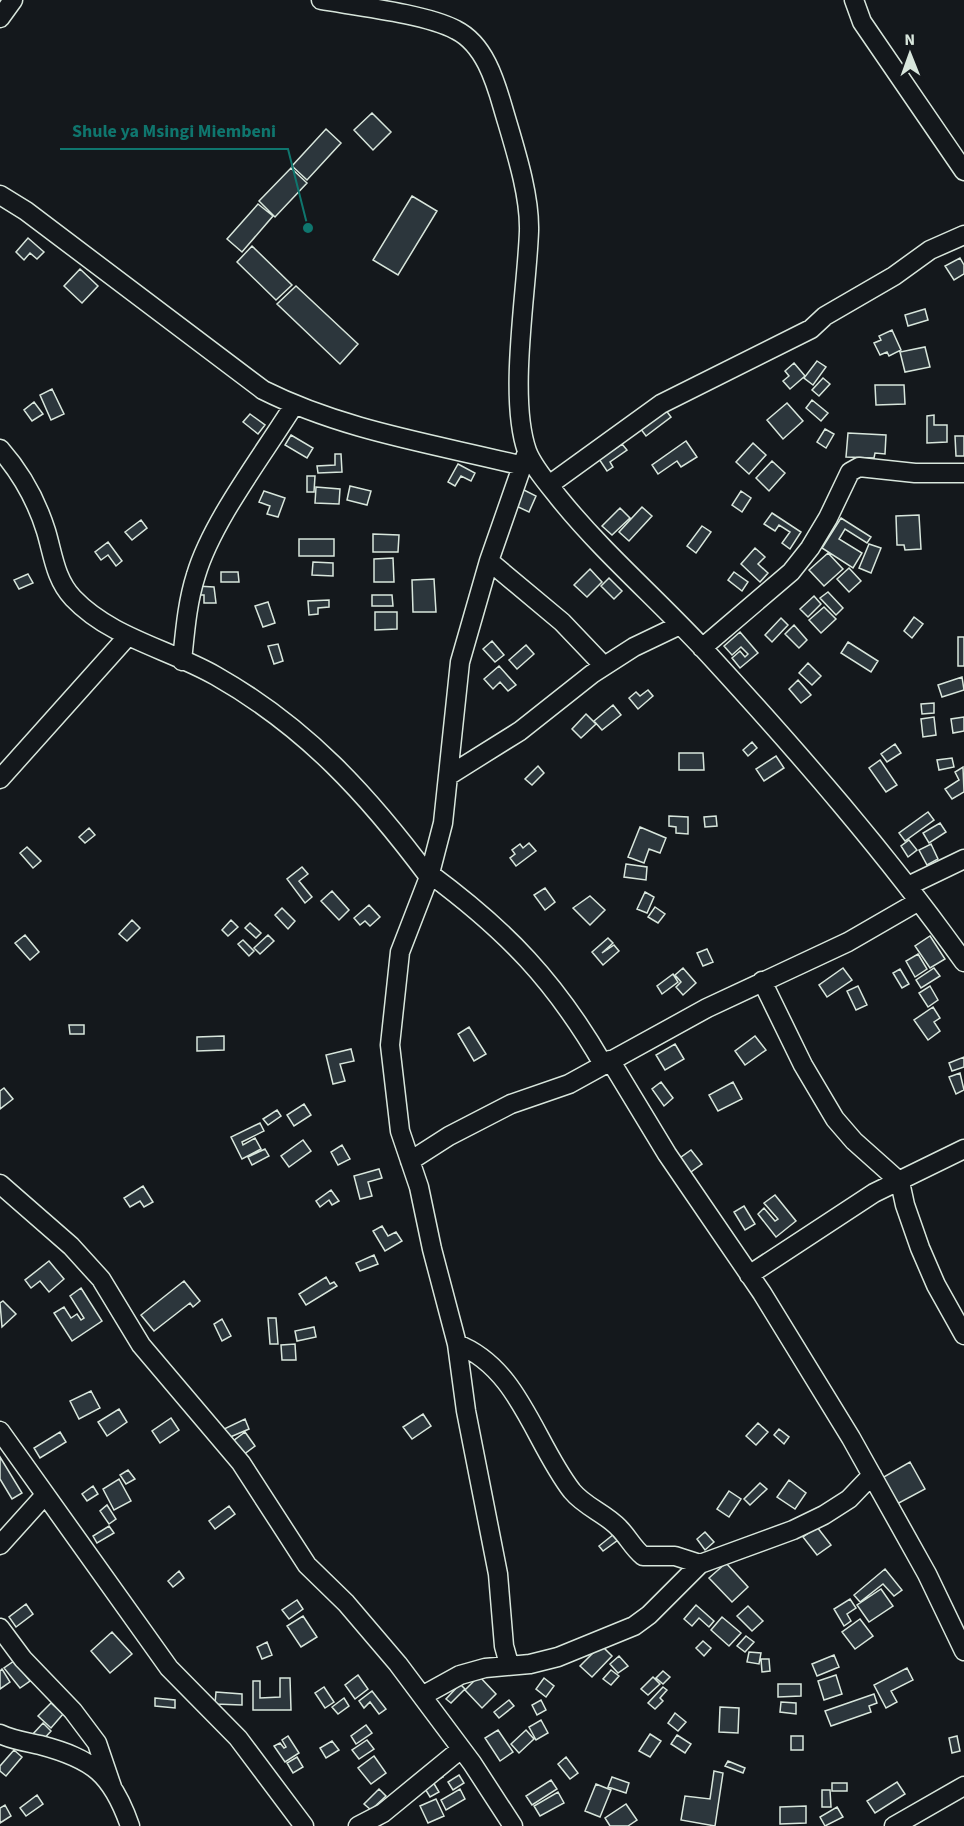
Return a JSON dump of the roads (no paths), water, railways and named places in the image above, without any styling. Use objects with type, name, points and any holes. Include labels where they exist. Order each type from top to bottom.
[{"type":"street","points":[[0,18],[13,0]]},
{"type":"street","points":[[321,0],[407,8],[456,29],[476,45],[500,97],[519,164],[529,227],[520,368],[520,421],[525,459],[489,561],[460,662],[443,823],[430,875],[399,952],[392,1006],[391,1070],[400,1131],[411,1161],[457,1344],[466,1411],[498,1574],[504,1646],[509,1664]]},
{"type":"street","points":[[854,0],[862,22],[964,171]]},
{"type":"street","points":[[0,195],[26,211],[263,390],[346,425],[525,459],[592,539],[702,648],[828,787],[914,894],[964,962]]},
{"type":"street","points":[[549,485],[661,404],[811,329],[832,311],[894,276],[930,250],[964,235]]},
{"type":"street","points":[[182,661],[189,604],[196,574],[213,534],[294,405]]},
{"type":"street","points":[[0,448],[21,472],[33,494],[46,531],[55,568],[72,597],[101,621],[128,636],[215,675],[279,718],[345,774],[430,875],[475,907],[517,947],[577,1019],[749,1275],[872,1475],[927,1574],[964,1651]]},
{"type":"street","points":[[702,648],[790,572],[810,548],[828,518],[850,472],[859,467],[915,473],[964,473]]},
{"type":"street","points":[[489,561],[562,622],[604,666]]},
{"type":"street","points":[[448,776],[520,731],[604,666],[634,647],[680,625]]},
{"type":"street","points":[[0,779],[128,636]]},
{"type":"street","points":[[411,1161],[468,1126],[511,1104],[569,1084],[762,981],[848,942],[964,859]]},
{"type":"street","points":[[762,981],[803,1065],[835,1119],[854,1141],[900,1182],[905,1205],[920,1248],[936,1285],[964,1335]]},
{"type":"street","points":[[749,1275],[874,1193],[964,1149]]},
{"type":"street","points":[[0,1185],[72,1246],[101,1279],[141,1345],[241,1463],[307,1565],[354,1612],[422,1696],[513,1826]]},
{"type":"street","points":[[457,1344],[487,1359],[503,1377],[563,1478],[584,1504],[619,1527],[643,1556],[675,1556],[700,1564]]},
{"type":"street","points":[[0,1431],[169,1668],[238,1738],[304,1826]]},
{"type":"street","points":[[422,1696],[460,1675],[509,1664],[530,1664],[558,1657],[634,1626],[649,1615],[700,1564],[793,1530],[824,1515],[849,1499],[872,1475]]},
{"type":"street","points":[[0,1545],[45,1495]]},
{"type":"street","points":[[0,1628],[23,1659],[73,1710],[97,1743],[112,1787]]},
{"type":"street","points":[[0,1734],[84,1760],[102,1772],[120,1798],[130,1826]]},
{"type":"street","points":[[358,1826],[383,1813],[461,1749]]},
{"type":"street","points":[[894,1826],[964,1786]]},
{"type":"place","name":"Shule ya Msingi Miembeni","points":[[308,228]]}]
